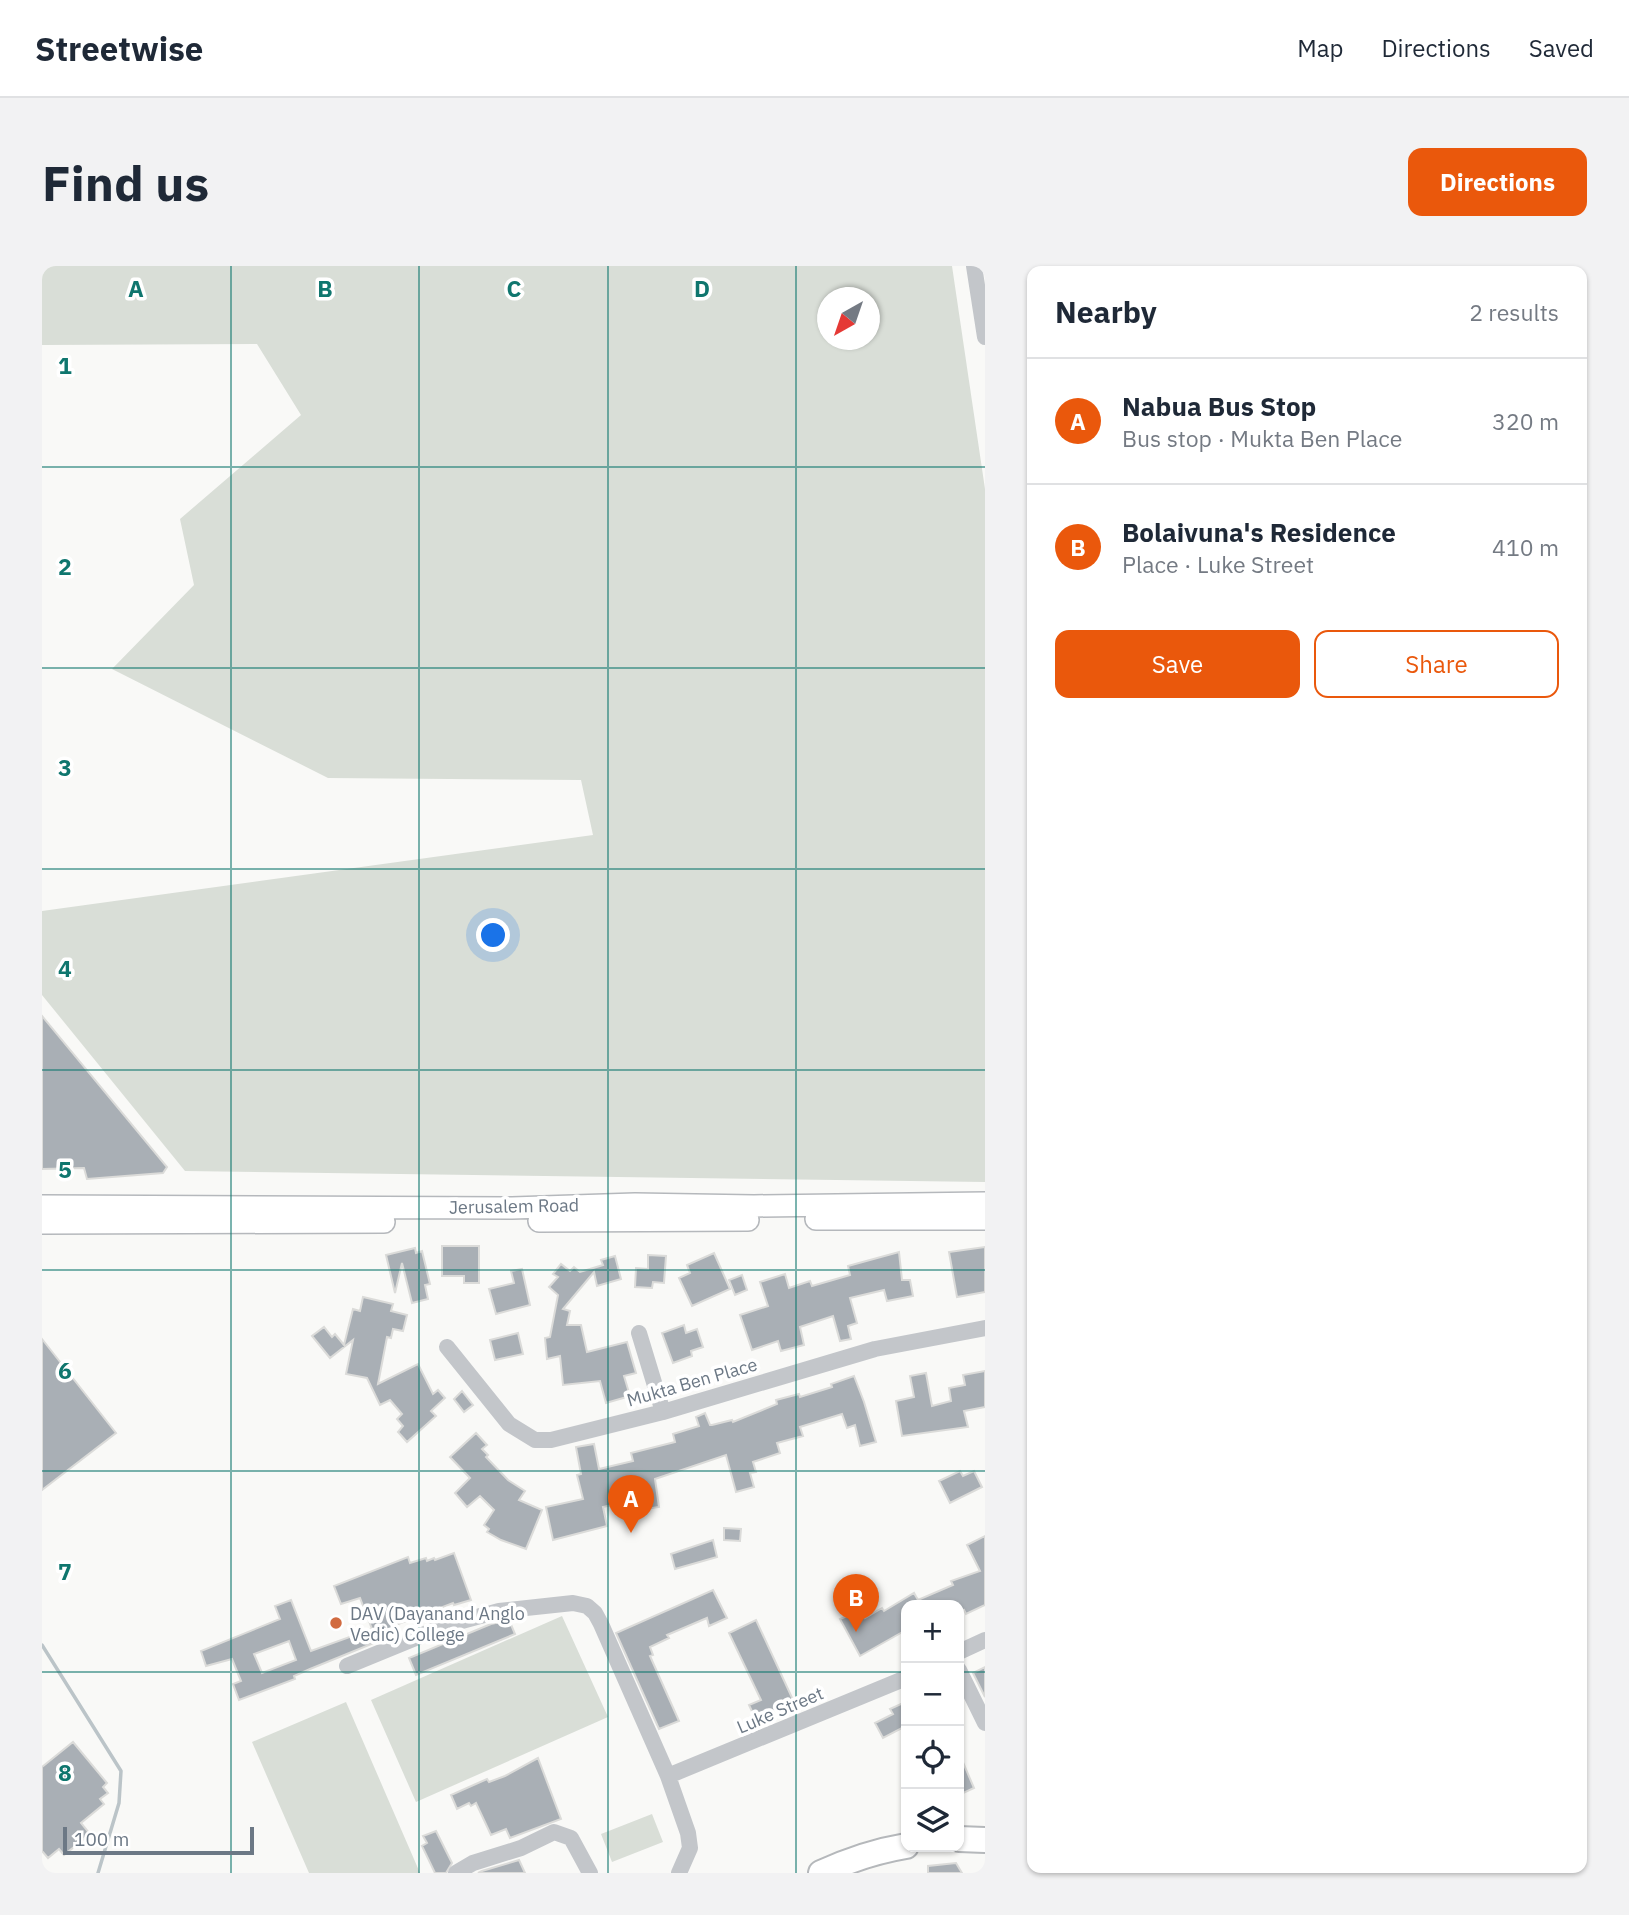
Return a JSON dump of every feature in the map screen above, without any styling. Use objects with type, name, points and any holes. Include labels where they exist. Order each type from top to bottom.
[{"type":"highway","points":[[964,1839],[985,1840]]},
{"type":"highway","points":[[821,1873],[868,1854],[901,1847]]},
{"type":"main road","name":"Jerusalem Road","points":[[42,1206],[512,1208],[635,1204],[754,1206],[985,1203]]},
{"type":"main road","name":"Jerusalem Road","points":[[42,1223],[985,1219]]},
{"type":"street","points":[[974,266],[985,337]]},
{"type":"street","name":"Mukta Ben Place","points":[[447,1347],[509,1424],[535,1440],[551,1440],[663,1412],[875,1349],[985,1328]]},
{"type":"street","points":[[639,1333],[663,1412]]},
{"type":"street","points":[[347,1666],[447,1625],[499,1611],[556,1603],[587,1606],[601,1624],[668,1776],[688,1833],[690,1848],[679,1873]]},
{"type":"street","points":[[964,1650],[985,1640]]},
{"type":"street","name":"Luke Street","points":[[668,1776],[901,1680]]},
{"type":"street","points":[[964,1680],[985,1723]]},
{"type":"street","points":[[456,1873],[472,1863],[521,1848],[554,1832],[571,1838],[590,1873]]},
{"type":"shaded area","points":[[42,266],[952,266],[985,489],[985,1182],[185,1171],[42,995],[42,911],[593,835],[581,780],[328,778],[112,669],[194,585],[180,519],[301,415],[257,344],[42,345]]},
{"type":"shaded area","points":[[562,1616],[608,1717],[416,1802],[371,1700]]},
{"type":"shaded area","points":[[346,1702],[420,1873],[309,1873],[252,1742]]},
{"type":"shaded area","points":[[652,1814],[663,1842],[612,1862],[601,1834]]},
{"type":"building","points":[[42,1016],[167,1167],[163,1173],[87,1179],[84,1168],[42,1169]]},
{"type":"building","points":[[442,1246],[479,1246],[479,1283],[464,1283],[464,1276],[442,1276]]},
{"type":"building","points":[[985,1247],[985,1292],[957,1297],[949,1252]]},
{"type":"building","points":[[415,1248],[416,1253],[422,1251],[430,1284],[425,1285],[428,1299],[412,1303],[402,1263],[395,1293],[386,1255]]},
{"type":"building","points":[[899,1252],[902,1280],[910,1280],[913,1296],[887,1301],[884,1290],[850,1298],[857,1323],[848,1326],[851,1339],[840,1341],[833,1316],[800,1327],[804,1345],[781,1351],[778,1341],[752,1350],[740,1315],[768,1306],[760,1282],[785,1274],[789,1288],[810,1281],[812,1286],[850,1275],[848,1266]]},
{"type":"building","points":[[714,1253],[730,1289],[692,1306],[679,1278],[690,1273],[687,1265]]},
{"type":"building","points":[[648,1255],[666,1256],[664,1283],[653,1282],[652,1288],[635,1287],[636,1268],[648,1269]]},
{"type":"building","points":[[615,1256],[621,1279],[597,1286],[594,1272],[563,1309],[570,1311],[567,1325],[581,1325],[587,1352],[627,1342],[636,1373],[624,1376],[630,1396],[606,1403],[600,1381],[563,1385],[560,1356],[547,1359],[545,1338],[550,1337],[558,1295],[549,1287],[558,1277],[553,1274],[561,1264],[570,1271],[574,1267],[580,1272],[603,1265],[601,1260]]},
{"type":"building","points":[[522,1269],[530,1305],[496,1314],[489,1289],[514,1283],[511,1271]]},
{"type":"building","points":[[742,1275],[747,1290],[735,1295],[729,1280]]},
{"type":"building","points":[[363,1297],[393,1304],[391,1311],[407,1315],[403,1331],[393,1329],[391,1338],[387,1337],[378,1384],[418,1364],[433,1394],[438,1390],[445,1398],[431,1411],[436,1416],[407,1442],[398,1432],[403,1426],[397,1419],[402,1414],[390,1400],[380,1405],[367,1378],[346,1374],[353,1340],[330,1358],[312,1336],[324,1327],[332,1337],[335,1334],[344,1345],[353,1309],[360,1311]]},
{"type":"building","points":[[684,1325],[686,1333],[697,1329],[703,1347],[691,1351],[692,1356],[673,1363],[662,1333]]},
{"type":"building","points":[[518,1333],[523,1354],[495,1360],[490,1340]]},
{"type":"building","points":[[42,1339],[116,1433],[42,1490]]},
{"type":"building","points":[[985,1371],[985,1407],[964,1411],[968,1427],[902,1436],[896,1401],[914,1397],[910,1376],[926,1373],[932,1406],[951,1401],[949,1388],[965,1385],[963,1375]]},
{"type":"building","points":[[854,1376],[876,1442],[860,1446],[855,1425],[847,1428],[842,1414],[800,1427],[803,1436],[777,1443],[780,1453],[753,1462],[756,1472],[750,1473],[754,1487],[736,1492],[726,1455],[655,1479],[659,1507],[645,1509],[643,1498],[603,1507],[607,1526],[553,1540],[546,1507],[583,1499],[577,1475],[581,1474],[576,1447],[594,1444],[599,1469],[633,1461],[631,1453],[675,1442],[673,1434],[699,1426],[696,1417],[705,1413],[710,1425],[732,1420],[733,1422],[777,1404],[776,1400],[799,1394],[800,1397],[832,1387],[831,1384]]},
{"type":"building","points":[[462,1391],[473,1405],[464,1412],[454,1399]]},
{"type":"building","points":[[476,1433],[487,1445],[482,1449],[488,1455],[486,1457],[508,1480],[525,1491],[519,1500],[542,1510],[526,1549],[487,1532],[489,1529],[484,1525],[494,1510],[480,1496],[467,1507],[455,1493],[470,1478],[450,1457]]},
{"type":"building","points":[[960,1471],[963,1476],[974,1471],[982,1487],[950,1503],[939,1481]]},
{"type":"building","points":[[724,1528],[741,1529],[740,1541],[724,1540]]},
{"type":"building","points":[[985,1536],[985,1605],[966,1614],[964,1600],[918,1600],[953,1585],[951,1581],[980,1571],[967,1545]]},
{"type":"building","points":[[713,1540],[717,1557],[675,1569],[671,1554]]},
{"type":"building","points":[[454,1553],[471,1600],[454,1605],[453,1603],[393,1626],[396,1634],[294,1676],[295,1679],[239,1700],[233,1684],[241,1681],[232,1659],[206,1666],[201,1651],[280,1619],[275,1606],[291,1600],[311,1651],[372,1629],[360,1598],[341,1604],[334,1586],[408,1557],[410,1563],[426,1558],[427,1561],[434,1558],[435,1560]],"holes":[[[289,1641],[296,1660],[262,1673],[254,1654]]]},
{"type":"building","points":[[713,1590],[727,1618],[709,1626],[707,1618],[667,1635],[669,1638],[650,1647],[653,1655],[650,1656],[679,1721],[659,1729],[616,1633]]},
{"type":"building","points":[[914,1593],[918,1600],[902,1600]]},
{"type":"building","points":[[901,1601],[901,1633],[860,1656],[840,1619],[863,1613],[865,1618],[882,1608],[884,1611]]},
{"type":"building","points":[[509,1620],[515,1634],[416,1675],[409,1658],[491,1624]]},
{"type":"building","points":[[756,1620],[794,1702],[756,1720],[749,1705],[761,1700],[729,1633]]},
{"type":"building","points":[[985,1667],[985,1697],[973,1673]]},
{"type":"building","points":[[901,1704],[901,1729],[883,1738],[875,1723],[893,1714],[890,1709]]},
{"type":"building","points":[[73,1742],[107,1783],[103,1787],[108,1793],[100,1799],[104,1804],[81,1823],[90,1834],[64,1855],[59,1849],[48,1858],[42,1851],[42,1767]]},
{"type":"building","points":[[538,1758],[561,1819],[510,1838],[506,1829],[491,1835],[476,1803],[471,1806],[469,1803],[457,1809],[451,1795],[487,1779],[489,1782],[505,1776]]},
{"type":"building","points":[[964,1765],[974,1788],[964,1793]]},
{"type":"building","points":[[436,1831],[452,1863],[446,1873],[435,1873],[422,1846],[427,1843],[423,1836]]},
{"type":"building","points":[[519,1860],[525,1873],[478,1873],[482,1871]]},
{"type":"building","points":[[956,1863],[962,1873],[928,1873],[928,1866]]},
{"type":"waterway","points":[[42,1645],[121,1771],[119,1803],[98,1873]]},
{"type":"place","name":"Nabua Bus Stop","points":[[631,1533]]},
{"type":"place","name":"DAV (Dayanand Anglo Vedic) College","points":[[336,1623]]},
{"type":"place","name":"Bolaivuna's Residence","points":[[856,1632]]}]
